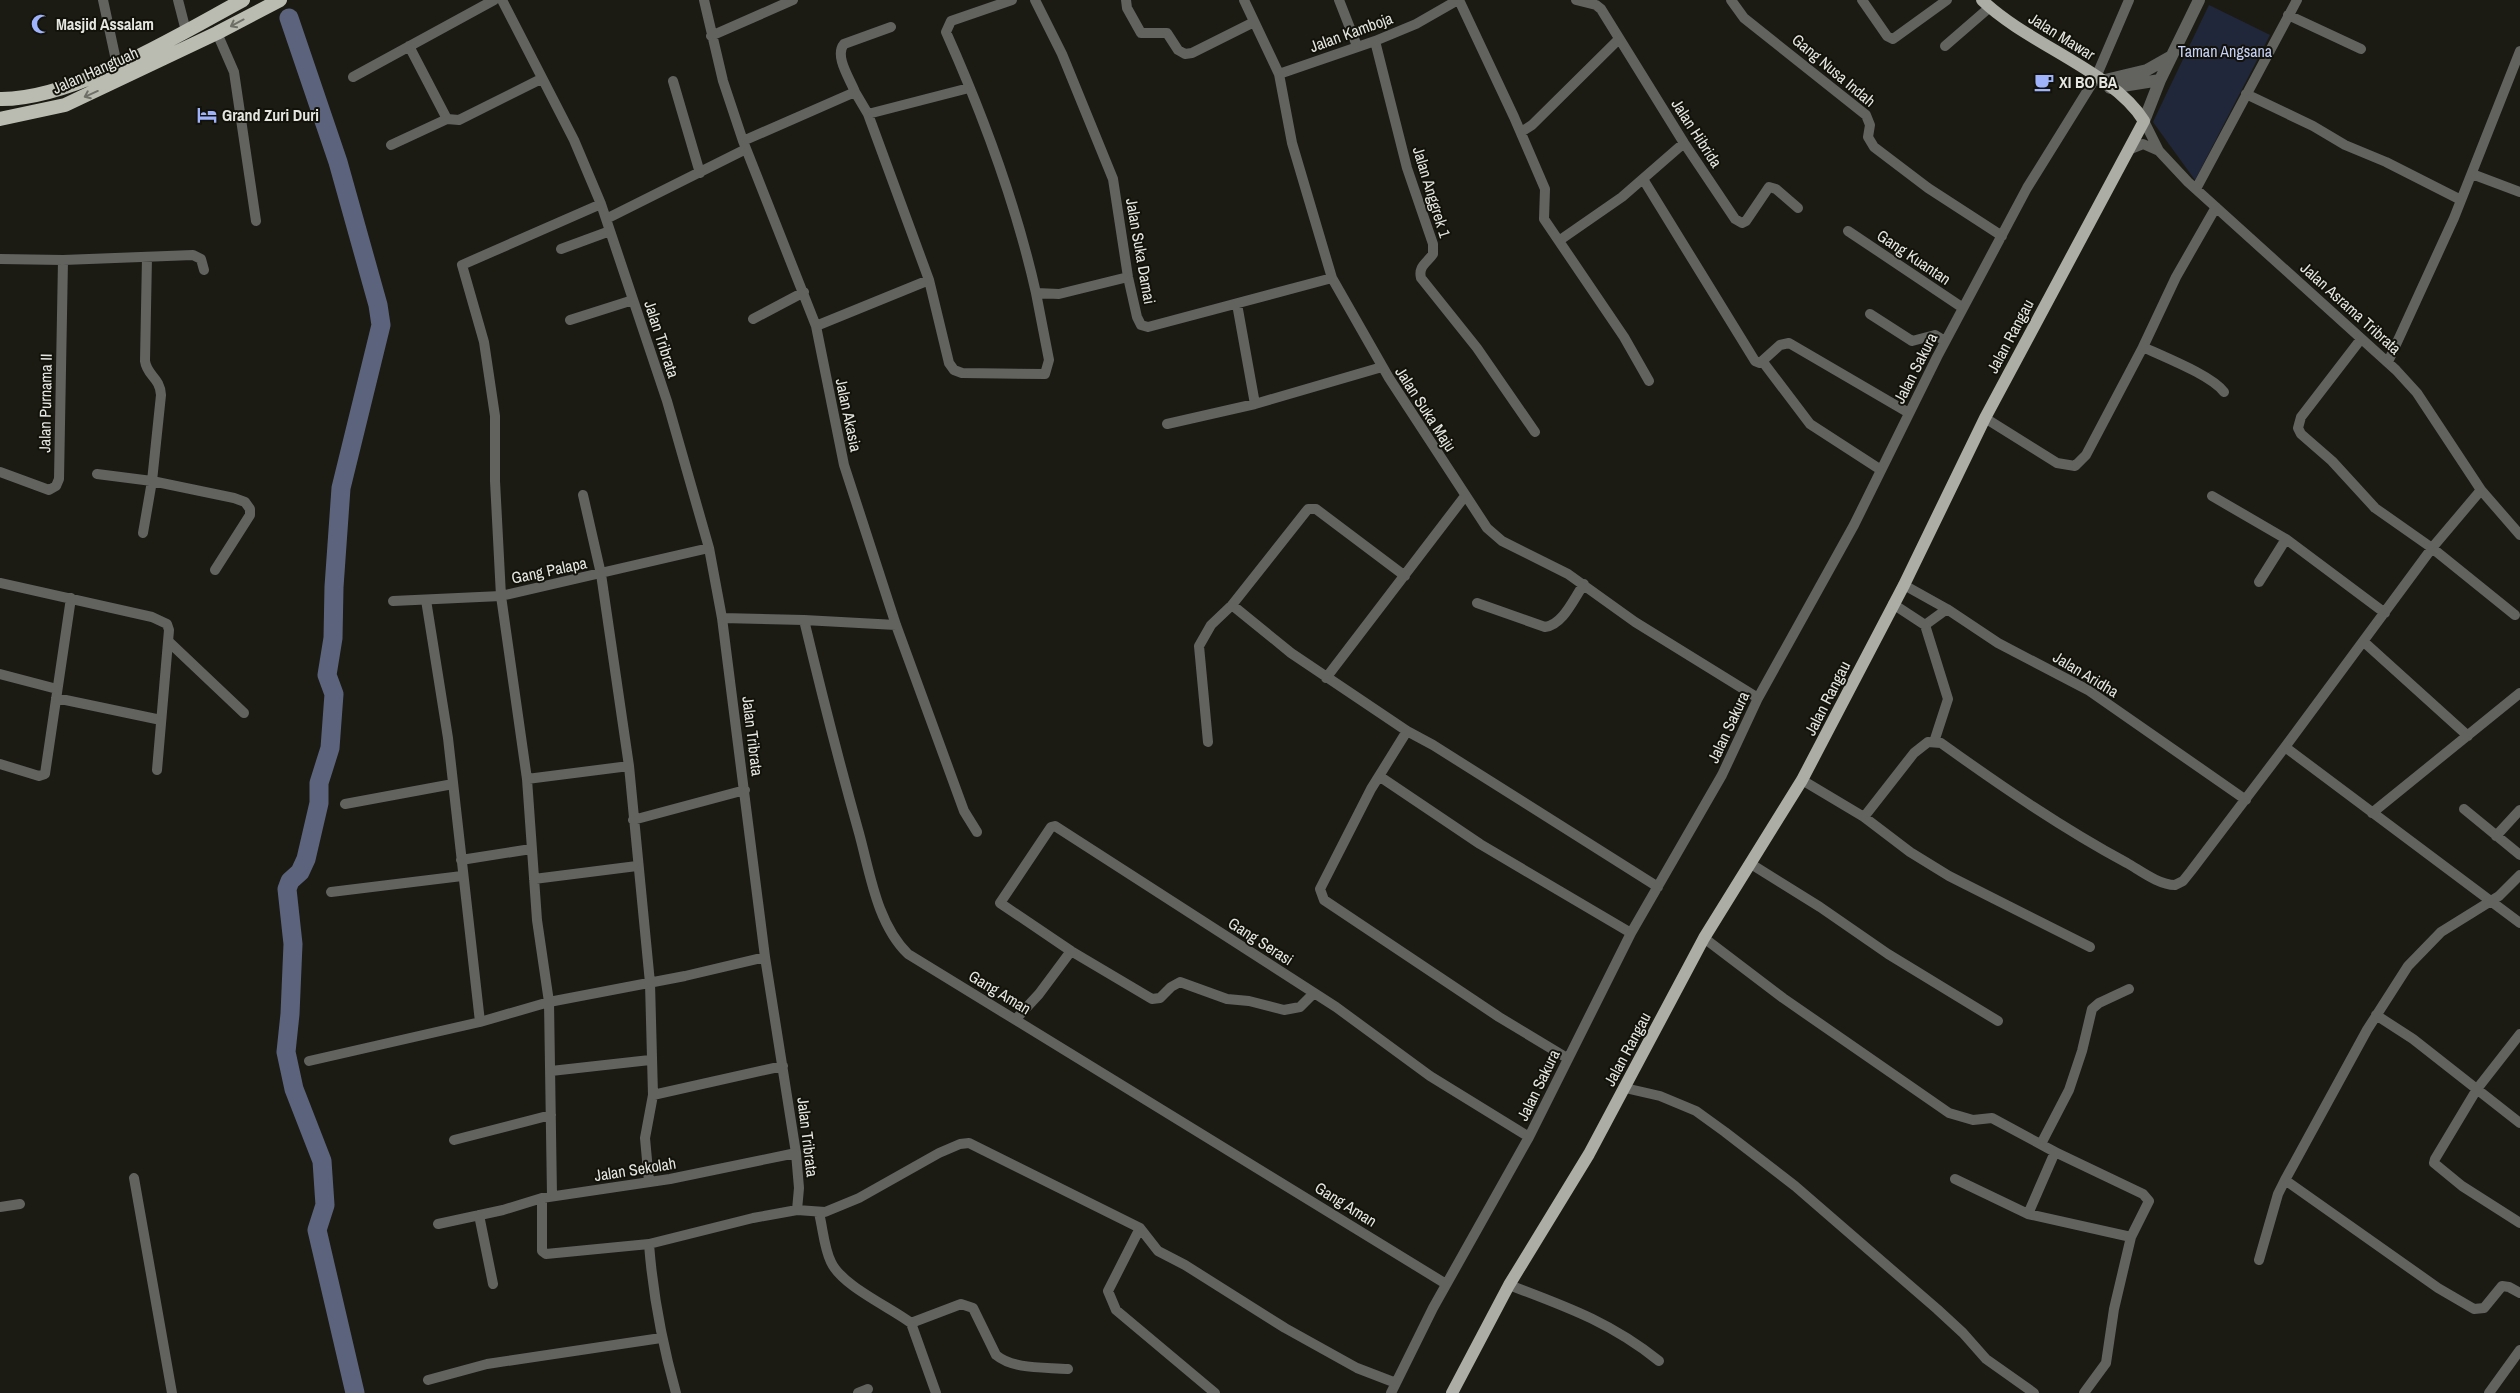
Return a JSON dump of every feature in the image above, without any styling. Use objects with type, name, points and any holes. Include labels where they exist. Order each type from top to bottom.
[{"type":"highway","name":"Jalan Hangtuah","points":[[0,119],[65,105],[165,49],[186,31],[243,0]]},
{"type":"highway","name":"Jalan Hangtuah","points":[[0,99],[42,95],[87,79],[117,65],[217,34],[280,0]]},
{"type":"main road","name":"Jalan Mawar","points":[[1986,4],[2028,36],[2121,93],[2136,134]]},
{"type":"main road","name":"Jalan Rangau","points":[[1452,1393],[1510,1285],[1589,1154],[1704,938],[1802,780],[1904,584],[1985,418],[2136,134]]},
{"type":"street","points":[[103,0],[117,65]]},
{"type":"street","points":[[178,0],[186,31]]},
{"type":"street","points":[[353,77],[494,0]]},
{"type":"street","name":"Jalan Tribrata","points":[[502,0],[574,140],[601,204],[667,402],[708,548],[722,618],[765,957],[796,1153],[799,1188],[797,1210]]},
{"type":"street","name":"Jalan Akasia","points":[[704,0],[723,81],[744,145],[816,326],[844,465],[896,625],[964,811],[977,832]]},
{"type":"street","points":[[711,36],[793,0]]},
{"type":"street","points":[[891,26],[844,44],[840,56],[855,92],[868,114],[929,280],[948,363],[954,370],[962,373],[1045,374],[1049,360],[1036,293],[1006,190],[969,88],[946,32],[947,26],[951,21],[1012,0]]},
{"type":"street","name":"Jalan Suka Damai","points":[[1035,0],[1062,54],[1106,157],[1113,179],[1128,277],[1137,317],[1141,325],[1146,328],[1332,278]]},
{"type":"street","points":[[1126,0],[1127,8],[1141,33],[1164,32],[1180,52],[1185,54],[1192,53],[1254,22]]},
{"type":"street","name":"Jalan Suka Maju","points":[[1244,0],[1279,74],[1292,143],[1332,278],[1382,367],[1465,496],[1494,535],[1584,584],[1635,622],[1758,698]]},
{"type":"street","points":[[1339,0],[1357,46]]},
{"type":"street","points":[[1459,0],[1521,132],[1546,194],[1544,219],[1624,337],[1649,382]]},
{"type":"street","name":"Jalan Kamboja","points":[[1279,74],[1374,41],[1416,24],[1459,0]]},
{"type":"street","name":"Jalan Hibrida","points":[[1576,0],[1596,5],[1601,10],[1684,142],[1739,222],[1746,221],[1768,187],[1776,188],[1798,208]]},
{"type":"street","name":"Gang Nusa Indah","points":[[1731,0],[1744,18],[1866,115],[1870,125],[1868,137],[1874,147],[1928,188],[2002,236]]},
{"type":"street","points":[[1862,0],[1877,23],[1893,39],[1946,0]]},
{"type":"street","name":"Jalan Sakura","points":[[1391,1393],[1446,1284],[1529,1137],[1631,933],[1722,775],[1758,698],[1854,525],[1945,341],[2027,188],[2102,82],[2129,0]]},
{"type":"street","name":"Jalan Rangau","points":[[2136,134],[2170,57],[2199,0]]},
{"type":"street","points":[[2196,189],[2296,0]]},
{"type":"street","points":[[1945,46],[1986,4]]},
{"type":"street","points":[[2288,15],[2362,49]]},
{"type":"street","points":[[217,34],[234,72],[256,222]]},
{"type":"street","points":[[1521,132],[1532,124],[1619,39]]},
{"type":"street","name":"Jalan Anggrek 1","points":[[1374,41],[1407,168],[1434,250],[1422,266],[1421,278],[1477,348],[1535,432]]},
{"type":"street","points":[[409,46],[447,119]]},
{"type":"street","points":[[2388,362],[2462,200],[2520,51]]},
{"type":"street","points":[[2102,82],[2147,70],[2170,57]]},
{"type":"street","points":[[391,145],[447,119],[459,120],[541,79]]},
{"type":"street","points":[[2102,82],[2160,80]]},
{"type":"street","points":[[673,81],[700,173]]},
{"type":"street","points":[[868,114],[969,88]]},
{"type":"street","points":[[606,219],[700,173],[744,145],[855,92]]},
{"type":"street","points":[[2246,94],[2313,126],[2345,146],[2386,162],[2462,200]]},
{"type":"street","points":[[2136,134],[2139,144],[2148,145]]},
{"type":"street","points":[[2136,134],[2148,145],[2159,151]]},
{"type":"street","name":"Jalan Asrama Tribrata","points":[[2136,134],[2159,151],[2196,189],[2388,362],[2417,393],[2481,490],[2520,535]]},
{"type":"street","points":[[1560,240],[1622,197],[1684,142]]},
{"type":"street","points":[[2472,174],[2520,192]]},
{"type":"street","points":[[1643,179],[1755,361],[1763,362],[1810,424],[1881,470]]},
{"type":"street","points":[[601,204],[462,265],[484,342],[495,416],[495,481],[502,596],[527,779],[537,920],[549,1002],[551,1115],[542,1251],[546,1254],[649,1244],[753,1218],[797,1210],[819,1213],[859,1198],[939,1154],[960,1144],[969,1143],[1140,1228],[1158,1251],[1185,1265],[1284,1328],[1357,1368],[1396,1383]]},
{"type":"street","points":[[1985,418],[2057,463],[2075,466],[2086,455],[2143,347],[2176,277],[2216,207]]},
{"type":"street","points":[[561,249],[610,231]]},
{"type":"street","name":"Gang Kuantan","points":[[1848,231],[1963,308]]},
{"type":"street","points":[[0,259],[63,260],[195,255],[201,259],[204,270]]},
{"type":"street","points":[[143,533],[152,481],[161,395],[159,382],[146,368],[145,361],[147,257]]},
{"type":"street","name":"Jalan Purnama II","points":[[0,472],[49,490],[56,486],[59,479],[63,260]]},
{"type":"street","points":[[1036,293],[1059,294],[1128,277]]},
{"type":"street","points":[[816,326],[929,280]]},
{"type":"street","points":[[753,319],[804,292]]},
{"type":"street","points":[[570,320],[633,300]]},
{"type":"street","points":[[1237,304],[1255,404]]},
{"type":"street","points":[[1870,314],[1912,341],[1935,335],[1945,341]]},
{"type":"street","points":[[2361,339],[2301,417],[2298,428],[2301,434],[2332,461],[2374,508],[2432,548],[2515,615]]},
{"type":"street","points":[[1763,362],[1782,344],[1792,345],[1909,413]]},
{"type":"street","points":[[2143,347],[2189,369],[2214,383],[2224,392]]},
{"type":"street","points":[[1167,424],[1255,404],[1382,367]]},
{"type":"street","points":[[98,474],[210,491],[234,498],[249,505],[250,514],[216,570]]},
{"type":"street","points":[[1864,817],[1914,753],[1928,742],[1941,743],[2010,793],[2100,849],[2169,885],[2175,885],[2183,881],[2246,800],[2432,548],[2481,490]]},
{"type":"street","points":[[583,495],[601,574],[630,766],[637,866],[650,983],[650,1060],[653,1095],[645,1138],[649,1182]]},
{"type":"street","points":[[1326,678],[1465,496]]},
{"type":"street","points":[[2212,496],[2286,539],[2385,613]]},
{"type":"street","points":[[1208,742],[1199,646],[1211,625],[1232,604],[1311,508],[1324,514],[1405,576]]},
{"type":"street","points":[[2259,582],[2286,539]]},
{"type":"street","name":"Gang Palapa","points":[[393,601],[502,596],[708,548]]},
{"type":"street","points":[[0,583],[163,621],[168,627],[168,641],[158,770]]},
{"type":"street","points":[[1477,603],[1545,627],[1551,626],[1559,620],[1584,584]]},
{"type":"street","name":"Jalan Aridha","points":[[1904,584],[1998,643],[2088,690],[2246,800]]},
{"type":"street","points":[[0,764],[39,776],[45,774],[70,598]]},
{"type":"street","points":[[426,600],[448,738],[462,876],[480,1022]]},
{"type":"street","points":[[1232,604],[1262,630],[1326,678],[1407,731],[1433,745],[1658,886]]},
{"type":"street","points":[[1893,604],[1925,625],[1948,700],[1934,742]]},
{"type":"street","points":[[1925,625],[1946,609]]},
{"type":"street","points":[[722,618],[896,625]]},
{"type":"street","name":"Gang Aman","points":[[804,620],[839,764],[880,908],[892,934],[908,954],[1446,1284]]},
{"type":"street","points":[[168,641],[244,714]]},
{"type":"street","points":[[2364,642],[2468,736]]},
{"type":"street","points":[[0,674],[56,694],[161,720]]},
{"type":"street","points":[[2372,813],[2519,697]]},
{"type":"street","points":[[1407,731],[1350,828],[1320,890],[1320,896],[1491,1012],[1567,1058]]},
{"type":"street","points":[[2285,747],[2520,923]]},
{"type":"street","points":[[527,779],[630,766]]},
{"type":"street","points":[[1379,776],[1480,844],[1631,933]]},
{"type":"street","points":[[1802,780],[1864,817],[1910,852],[1950,876],[2090,947]]},
{"type":"street","points":[[345,804],[453,784]]},
{"type":"street","points":[[633,820],[744,790]]},
{"type":"street","points":[[2464,809],[2520,855]]},
{"type":"street","points":[[2496,836],[2520,810]]},
{"type":"street","name":"Gang Serasi","points":[[1071,951],[1000,903],[1051,827],[1058,826],[1314,993],[1430,1076],[1529,1137]]},
{"type":"street","points":[[461,860],[531,849]]},
{"type":"street","points":[[1751,864],[1820,907],[1888,954],[1998,1021]]},
{"type":"street","points":[[534,879],[637,866]]},
{"type":"street","points":[[331,892],[462,876]]},
{"type":"street","points":[[2259,1260],[2278,1194],[2285,1180],[2376,1015],[2408,966],[2442,932],[2499,896],[2520,876]]},
{"type":"street","points":[[1704,938],[1783,998],[1949,1113],[1973,1120],[1992,1118],[2055,1152],[2147,1196],[2148,1206],[2131,1237],[2114,1309],[2106,1363],[2084,1393]]},
{"type":"street","points":[[1016,1019],[1044,988],[1071,951],[1152,999],[1160,998],[1175,984],[1186,982],[1227,1000],[1249,1001],[1284,1010],[1300,1007],[1314,993]]},
{"type":"street","points":[[309,1061],[480,1022],[549,1002],[650,983],[765,957]]},
{"type":"street","points":[[2041,1144],[2069,1090],[2082,1051],[2092,1009],[2099,1003],[2129,989]]},
{"type":"street","points":[[2376,1015],[2413,1039],[2520,1123]]},
{"type":"street","points":[[2519,1038],[2477,1089],[2437,1153],[2434,1164],[2462,1186],[2520,1223]]},
{"type":"street","points":[[551,1071],[650,1060]]},
{"type":"street","points":[[653,1095],[783,1066]]},
{"type":"street","points":[[1625,1088],[1660,1096],[1696,1110],[1794,1186],[1938,1309],[1964,1333],[1986,1359],[2034,1393]]},
{"type":"street","points":[[454,1140],[551,1115]]},
{"type":"street","points":[[2028,1214],[2055,1152]]},
{"type":"street","name":"Jalan Sekolah","points":[[438,1224],[547,1197],[649,1182],[796,1153]]},
{"type":"street","points":[[134,1178],[172,1393]]},
{"type":"street","points":[[1955,1179],[2028,1214],[2131,1237]]},
{"type":"street","points":[[2285,1180],[2438,1288],[2474,1310],[2484,1308],[2502,1286],[2510,1287],[2520,1293]]},
{"type":"street","points":[[0,1207],[20,1204]]},
{"type":"street","points":[[819,1213],[830,1259],[837,1271],[854,1286],[911,1323],[936,1393]]},
{"type":"street","points":[[479,1215],[493,1284]]},
{"type":"street","points":[[1140,1228],[1108,1291],[1116,1310],[1215,1393]]},
{"type":"street","points":[[649,1244],[651,1277],[661,1338],[676,1393]]},
{"type":"street","points":[[1510,1285],[1588,1315],[1633,1340],[1659,1361]]},
{"type":"street","points":[[911,1323],[961,1304],[968,1304],[973,1308],[996,1355],[1002,1360],[1013,1364],[1068,1369]]},
{"type":"street","points":[[428,1380],[488,1364],[661,1338]]},
{"type":"street","points":[[2489,1393],[2520,1350]]},
{"type":"green space","name":"Taman Angsana","points":[[2209,5],[2270,35],[2195,180],[2153,122]]},
{"type":"waterway","points":[[289,18],[338,162],[378,305],[381,325],[341,488],[334,587],[333,638],[327,675],[334,694],[330,748],[319,783],[319,803],[306,859],[300,872],[290,881],[287,889],[293,944],[290,1014],[286,1052],[294,1089],[322,1161],[325,1205],[317,1230],[355,1393]]},
{"type":"place","name":"Masjid Assalam","points":[[41,24]]},
{"type":"place","name":"XI BO BA","points":[[2044,82]]},
{"type":"place","name":"Grand Zuri Duri","points":[[207,115]]}]
